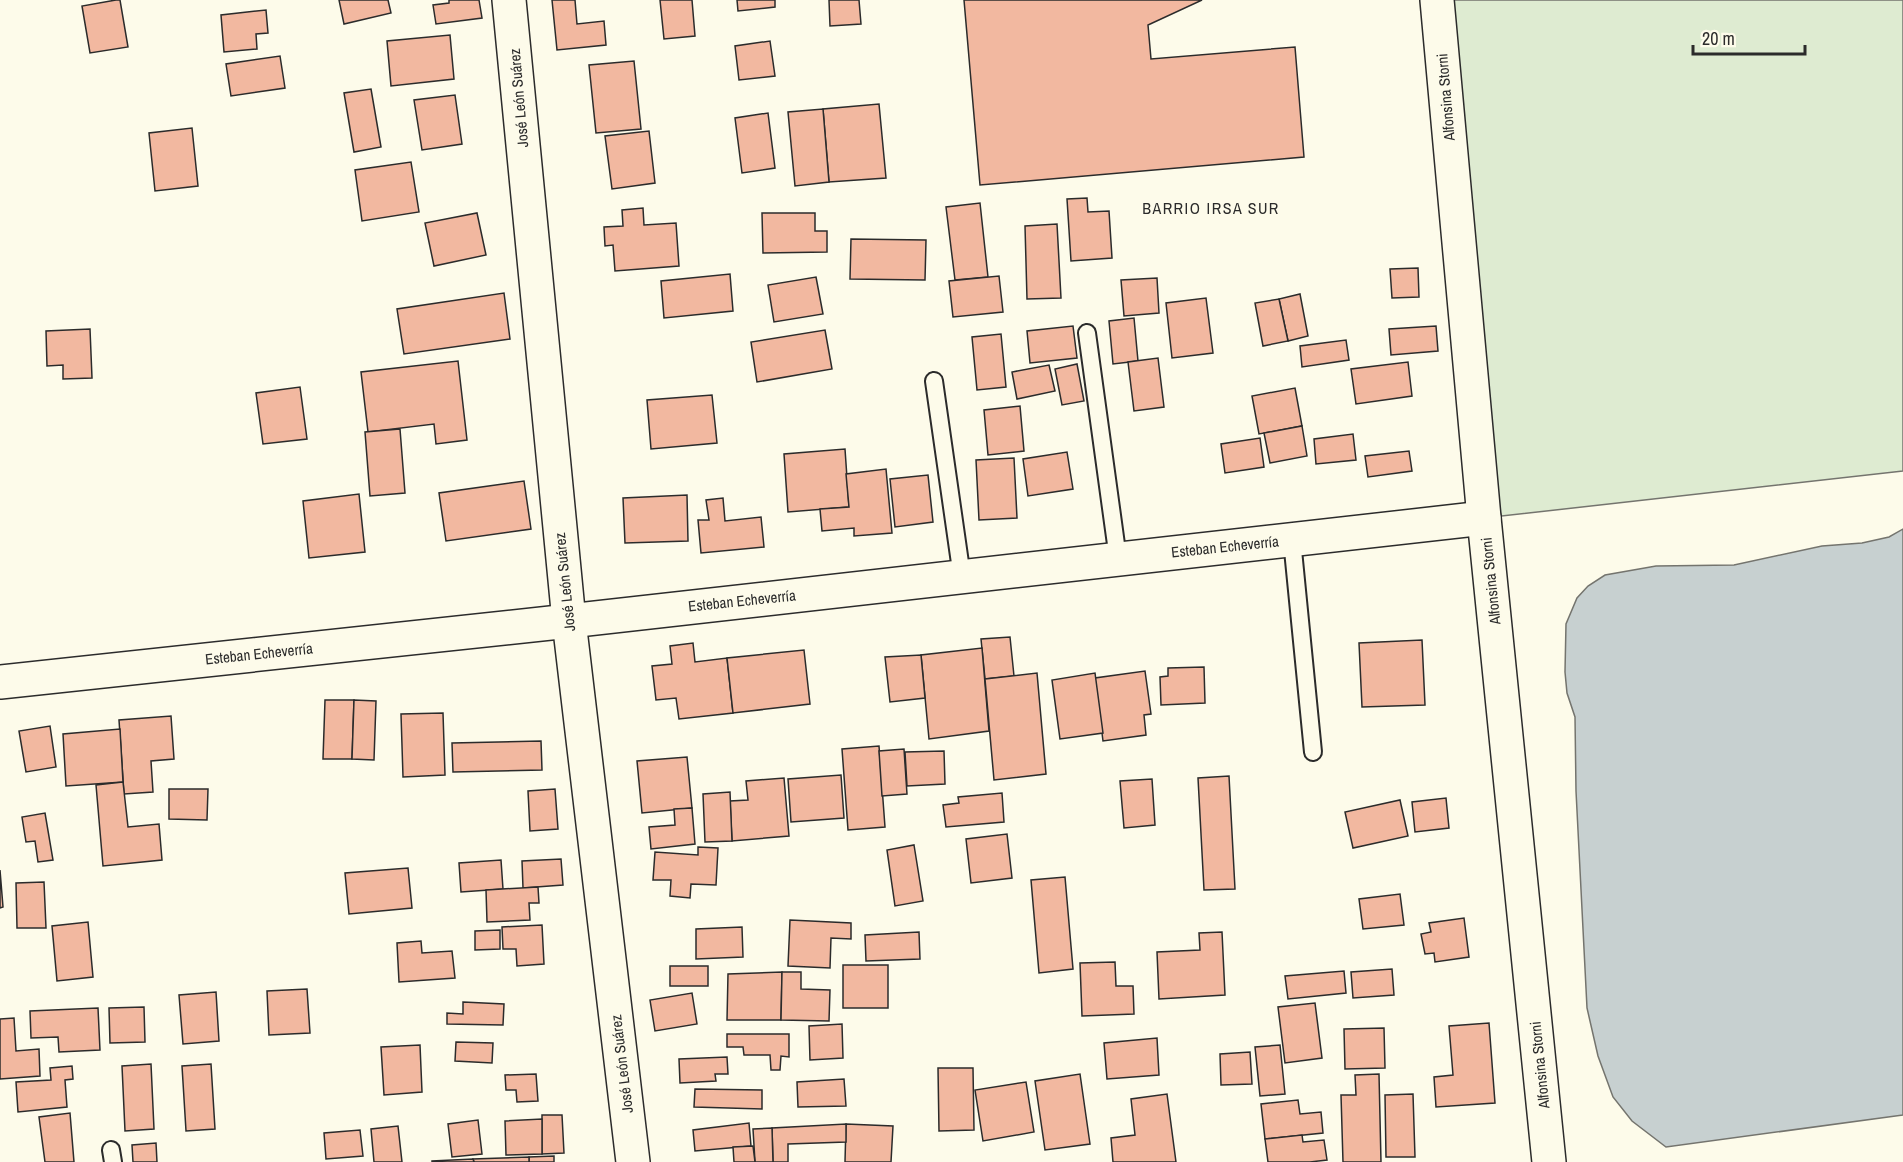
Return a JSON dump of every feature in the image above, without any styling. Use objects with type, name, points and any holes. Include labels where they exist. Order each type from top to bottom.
[{"type":"street","name":"José León Suárez","points":[[509,0],[569,621],[633,1162]]},
{"type":"street","name":"Alfonsina Storni","points":[[1437,0],[1484,518],[1550,1162]]},
{"type":"street","name":"Esteban Echeverría","points":[[0,682],[569,621],[1484,518]]},
{"type":"lane","points":[[1087,333],[1118,559]]},
{"type":"lane","points":[[934,381],[962,577]]},
{"type":"lane","points":[[1292,540],[1313,752]]},
{"type":"green space","points":[[1437,0],[1903,0],[1903,471],[1484,518]]},
{"type":"shaded area","points":[[1903,529],[1903,1115],[1666,1147],[1632,1121],[1613,1097],[1598,1056],[1587,1008],[1576,791],[1575,717],[1567,693],[1566,624],[1577,598],[1588,586],[1605,575],[1656,566],[1734,565],[1822,546],[1862,543],[1889,537]]},
{"type":"building","points":[[120,0],[128,47],[90,53],[82,6]]},
{"type":"building","points":[[339,0],[388,0],[391,13],[344,24]]},
{"type":"building","points":[[449,0],[479,0],[482,18],[436,24],[433,5],[449,3]]},
{"type":"building","points":[[552,0],[575,0],[577,24],[604,21],[606,45],[557,50]]},
{"type":"building","points":[[660,0],[692,0],[695,36],[664,39]]},
{"type":"building","points":[[737,0],[775,0],[775,7],[738,11]]},
{"type":"building","points":[[829,0],[859,0],[861,24],[830,26]]},
{"type":"building","points":[[964,0],[1202,0],[1148,25],[1151,59],[1295,47],[1304,157],[980,185]]},
{"type":"building","points":[[266,10],[268,33],[256,34],[257,49],[224,52],[221,15]]},
{"type":"building","points":[[450,35],[454,79],[391,86],[387,41]]},
{"type":"building","points":[[770,41],[775,76],[739,80],[735,46]]},
{"type":"building","points":[[280,56],[285,88],[231,96],[226,64]]},
{"type":"building","points":[[634,61],[641,129],[596,133],[589,65]]},
{"type":"building","points":[[371,89],[381,147],[354,152],[344,93]]},
{"type":"building","points":[[455,95],[462,144],[422,150],[414,100]]},
{"type":"building","points":[[879,104],[886,178],[829,182],[823,109]]},
{"type":"building","points":[[823,109],[829,182],[795,186],[788,112]]},
{"type":"building","points":[[768,113],[775,168],[742,173],[735,118]]},
{"type":"building","points":[[192,128],[198,186],[155,191],[149,133]]},
{"type":"building","points":[[649,131],[655,183],[612,189],[605,136]]},
{"type":"building","points":[[411,162],[419,212],[362,221],[355,170]]},
{"type":"building","points":[[1087,198],[1088,212],[1109,211],[1112,258],[1071,261],[1067,199]]},
{"type":"building","points":[[980,203],[988,277],[955,280],[946,207]]},
{"type":"building","points":[[643,208],[644,225],[676,223],[679,266],[615,271],[613,245],[605,246],[604,227],[623,226],[622,210]]},
{"type":"building","points":[[477,213],[486,255],[434,266],[425,223]]},
{"type":"building","points":[[762,213],[815,213],[815,231],[827,231],[827,252],[763,253]]},
{"type":"building","points":[[1057,224],[1061,298],[1027,299],[1025,226]]},
{"type":"building","points":[[851,239],[926,240],[925,280],[850,279]]},
{"type":"building","points":[[1418,268],[1419,297],[1392,298],[1390,269]]},
{"type":"building","points":[[730,274],[733,311],[664,318],[661,281]]},
{"type":"building","points":[[999,276],[1003,312],[953,317],[949,281]]},
{"type":"building","points":[[816,277],[823,314],[774,322],[768,285]]},
{"type":"building","points":[[1157,278],[1159,313],[1124,316],[1121,280]]},
{"type":"building","points":[[504,293],[510,339],[404,354],[397,309]]},
{"type":"building","points":[[1300,294],[1308,336],[1288,341],[1279,299]]},
{"type":"building","points":[[1206,298],[1213,353],[1172,358],[1166,303]]},
{"type":"building","points":[[1279,299],[1288,341],[1263,346],[1255,303]]},
{"type":"building","points":[[1134,318],[1138,361],[1113,364],[1109,321]]},
{"type":"building","points":[[1073,326],[1077,358],[1030,363],[1027,331]]},
{"type":"building","points":[[1436,326],[1438,351],[1391,355],[1389,329]]},
{"type":"building","points":[[90,329],[92,378],[63,379],[63,365],[47,366],[46,331]]},
{"type":"building","points":[[825,330],[832,369],[757,382],[751,342]]},
{"type":"building","points":[[1001,334],[1006,387],[977,390],[972,337]]},
{"type":"building","points":[[1346,340],[1349,360],[1302,367],[1300,346]]},
{"type":"building","points":[[1158,358],[1164,407],[1134,411],[1128,362]]},
{"type":"building","points":[[458,361],[467,440],[436,444],[434,424],[368,432],[361,372]]},
{"type":"building","points":[[1408,362],[1412,396],[1356,404],[1351,369]]},
{"type":"building","points":[[1077,364],[1084,401],[1062,405],[1055,369]]},
{"type":"building","points":[[1049,365],[1055,391],[1017,399],[1012,372]]},
{"type":"building","points":[[300,387],[307,439],[263,444],[256,393]]},
{"type":"building","points":[[1295,388],[1302,426],[1259,434],[1252,396]]},
{"type":"building","points":[[712,395],[717,443],[651,449],[647,400]]},
{"type":"building","points":[[1020,406],[1024,451],[988,455],[984,410]]},
{"type":"building","points":[[1302,426],[1307,456],[1270,463],[1264,433]]},
{"type":"building","points":[[400,429],[405,493],[370,496],[365,432]]},
{"type":"building","points":[[1353,434],[1356,460],[1316,464],[1314,439]]},
{"type":"building","points":[[1260,438],[1264,467],[1225,473],[1221,444]]},
{"type":"building","points":[[845,449],[849,507],[788,512],[784,454]]},
{"type":"building","points":[[1409,451],[1412,471],[1368,477],[1365,456]]},
{"type":"building","points":[[1067,452],[1073,489],[1028,496],[1023,459]]},
{"type":"building","points":[[1014,458],[1017,518],[979,520],[976,460]]},
{"type":"building","points":[[886,469],[892,533],[854,536],[854,528],[822,531],[820,509],[849,507],[846,474]]},
{"type":"building","points":[[928,475],[933,522],[895,527],[890,479]]},
{"type":"building","points":[[524,481],[531,529],[446,541],[439,493]]},
{"type":"building","points":[[359,494],[365,552],[309,558],[303,501]]},
{"type":"building","points":[[687,495],[688,541],[625,543],[623,498]]},
{"type":"building","points":[[723,498],[725,521],[761,517],[764,547],[701,553],[698,520],[709,520],[706,500]]},
{"type":"building","points":[[1010,637],[1014,676],[985,679],[981,639]]},
{"type":"building","points":[[1422,640],[1425,705],[1362,707],[1359,643]]},
{"type":"building","points":[[693,643],[695,662],[727,658],[733,713],[679,719],[676,698],[656,700],[652,666],[672,664],[670,646]]},
{"type":"building","points":[[982,648],[989,731],[929,739],[921,655]]},
{"type":"building","points":[[804,650],[810,704],[733,713],[727,658]]},
{"type":"building","points":[[921,655],[925,698],[890,702],[885,657]]},
{"type":"building","points":[[1204,667],[1205,703],[1161,705],[1160,677],[1168,676],[1168,668]]},
{"type":"building","points":[[1145,671],[1151,714],[1144,715],[1146,735],[1103,741],[1095,678]]},
{"type":"building","points":[[1037,673],[1046,774],[994,780],[985,679]]},
{"type":"building","points":[[1095,673],[1103,733],[1060,739],[1052,680]]},
{"type":"building","points":[[325,700],[354,700],[352,759],[323,759]]},
{"type":"building","points":[[354,700],[376,701],[374,760],[352,759]]},
{"type":"building","points":[[443,713],[445,775],[403,777],[401,714]]},
{"type":"building","points":[[171,716],[174,759],[151,761],[153,792],[124,794],[119,720]]},
{"type":"building","points":[[50,726],[56,767],[26,772],[19,731]]},
{"type":"building","points":[[120,729],[123,782],[66,786],[63,734]]},
{"type":"building","points":[[541,741],[542,770],[453,772],[452,743]]},
{"type":"building","points":[[879,746],[885,827],[848,830],[842,749]]},
{"type":"building","points":[[904,749],[907,794],[882,796],[879,751]]},
{"type":"building","points":[[944,751],[945,784],[907,786],[905,752]]},
{"type":"building","points":[[687,757],[692,808],[642,813],[637,761]]},
{"type":"building","points":[[841,775],[844,818],[791,822],[788,779]]},
{"type":"building","points":[[1229,776],[1235,889],[1204,890],[1198,778]]},
{"type":"building","points":[[784,778],[789,836],[732,841],[730,801],[748,800],[746,781]]},
{"type":"building","points":[[1152,779],[1155,825],[1124,828],[1120,781]]},
{"type":"building","points":[[123,782],[128,827],[159,824],[162,860],[103,866],[96,785]]},
{"type":"building","points":[[169,789],[208,789],[207,820],[169,819]]},
{"type":"building","points":[[555,789],[558,829],[530,831],[528,791]]},
{"type":"building","points":[[730,792],[732,841],[705,842],[703,794]]},
{"type":"building","points":[[1002,793],[1004,822],[946,827],[943,805],[959,803],[958,797]]},
{"type":"building","points":[[1446,798],[1449,828],[1415,832],[1412,802]]},
{"type":"building","points":[[1400,800],[1408,836],[1353,848],[1345,812]]},
{"type":"building","points":[[692,808],[695,844],[651,849],[649,827],[675,825],[674,809]]},
{"type":"building","points":[[45,813],[53,860],[38,862],[35,841],[26,842],[22,817]]},
{"type":"building","points":[[1007,834],[1012,878],[971,883],[966,839]]},
{"type":"building","points":[[914,845],[923,901],[895,906],[887,850]]},
{"type":"building","points":[[698,847],[718,848],[716,885],[691,884],[690,898],[670,896],[671,880],[653,880],[655,852],[698,855]]},
{"type":"building","points":[[561,859],[563,885],[523,888],[522,861]]},
{"type":"building","points":[[501,860],[503,889],[461,892],[459,863]]},
{"type":"building","points":[[408,868],[412,908],[349,914],[345,873]]},
{"type":"building","points":[[0,870],[3,907],[0,908]]},
{"type":"building","points":[[1065,877],[1073,969],[1039,973],[1031,880]]},
{"type":"building","points":[[44,882],[46,928],[17,928],[16,883]]},
{"type":"building","points":[[538,887],[539,903],[529,903],[530,920],[487,922],[486,890]]},
{"type":"building","points":[[1400,894],[1404,925],[1363,929],[1359,899]]},
{"type":"building","points":[[1464,918],[1469,957],[1435,962],[1434,953],[1425,954],[1421,934],[1431,932],[1429,923]]},
{"type":"building","points":[[790,920],[851,923],[851,939],[831,938],[830,968],[788,966]]},
{"type":"building","points":[[88,922],[93,977],[57,981],[52,926]]},
{"type":"building","points":[[542,925],[544,964],[517,966],[516,949],[503,949],[502,927]]},
{"type":"building","points":[[742,927],[743,957],[696,959],[696,929]]},
{"type":"building","points":[[500,930],[500,949],[475,950],[475,931]]},
{"type":"building","points":[[919,932],[920,959],[866,961],[865,935]]},
{"type":"building","points":[[1222,932],[1225,995],[1159,999],[1157,952],[1200,950],[1199,933]]},
{"type":"building","points":[[421,941],[422,953],[452,951],[455,978],[399,982],[397,943]]},
{"type":"building","points":[[1115,962],[1116,986],[1133,986],[1134,1014],[1082,1016],[1080,963]]},
{"type":"building","points":[[843,965],[888,965],[888,1008],[843,1008]]},
{"type":"building","points":[[670,966],[708,966],[708,986],[670,986]]},
{"type":"building","points":[[1392,969],[1394,995],[1353,998],[1351,972]]},
{"type":"building","points":[[1344,971],[1346,993],[1288,999],[1285,976]]},
{"type":"building","points":[[782,972],[781,1020],[727,1020],[728,974]]},
{"type":"building","points":[[782,972],[801,972],[801,989],[830,990],[829,1021],[781,1020]]},
{"type":"building","points":[[307,989],[310,1033],[269,1035],[267,991]]},
{"type":"building","points":[[216,992],[219,1041],[183,1044],[179,995]]},
{"type":"building","points":[[692,993],[697,1024],[655,1031],[650,1000]]},
{"type":"building","points":[[463,1002],[504,1004],[503,1025],[447,1024],[447,1013],[463,1014]]},
{"type":"building","points":[[1315,1003],[1322,1058],[1285,1063],[1278,1007]]},
{"type":"building","points":[[144,1007],[145,1042],[110,1043],[109,1008]]},
{"type":"building","points":[[98,1008],[100,1050],[59,1052],[58,1037],[31,1038],[30,1011]]},
{"type":"building","points":[[14,1018],[16,1051],[39,1049],[40,1076],[0,1079],[0,1019]]},
{"type":"building","points":[[1489,1023],[1495,1103],[1436,1107],[1434,1077],[1453,1075],[1449,1026]]},
{"type":"building","points":[[842,1024],[843,1058],[810,1060],[809,1026]]},
{"type":"building","points":[[1384,1028],[1385,1068],[1345,1069],[1344,1029]]},
{"type":"building","points":[[727,1034],[789,1034],[789,1057],[781,1056],[780,1070],[771,1070],[770,1055],[744,1055],[743,1047],[727,1047]]},
{"type":"building","points":[[1157,1038],[1159,1075],[1107,1079],[1104,1043]]},
{"type":"building","points":[[456,1042],[493,1043],[492,1063],[455,1061]]},
{"type":"building","points":[[420,1045],[422,1092],[384,1095],[381,1047]]},
{"type":"building","points":[[1280,1045],[1285,1094],[1260,1096],[1255,1047]]},
{"type":"building","points":[[1250,1052],[1252,1084],[1221,1085],[1220,1054]]},
{"type":"building","points":[[727,1057],[728,1074],[715,1074],[716,1081],[680,1083],[679,1059]]},
{"type":"building","points":[[151,1064],[154,1129],[125,1131],[122,1066]]},
{"type":"building","points":[[211,1064],[215,1129],[186,1131],[182,1066]]},
{"type":"building","points":[[72,1066],[73,1079],[65,1080],[67,1107],[18,1112],[16,1082],[51,1080],[50,1068]]},
{"type":"building","points":[[938,1068],[973,1068],[974,1130],[939,1131]]},
{"type":"building","points":[[536,1074],[538,1101],[517,1102],[516,1090],[506,1090],[505,1075]]},
{"type":"building","points":[[1080,1074],[1090,1144],[1045,1150],[1035,1081]]},
{"type":"building","points":[[1379,1074],[1381,1162],[1343,1162],[1341,1095],[1356,1095],[1355,1075]]},
{"type":"building","points":[[844,1079],[846,1106],[798,1107],[797,1082]]},
{"type":"building","points":[[1026,1082],[1034,1132],[983,1141],[975,1090]]},
{"type":"building","points":[[695,1089],[762,1090],[762,1109],[694,1107]]},
{"type":"building","points":[[1167,1094],[1176,1162],[1113,1162],[1111,1138],[1135,1135],[1131,1099]]},
{"type":"building","points":[[1413,1094],[1415,1157],[1386,1157],[1385,1095]]},
{"type":"building","points":[[1298,1100],[1300,1114],[1321,1112],[1323,1133],[1265,1139],[1261,1104]]},
{"type":"building","points":[[70,1113],[74,1162],[45,1162],[39,1117]]},
{"type":"building","points":[[542,1115],[562,1115],[564,1153],[542,1154]]},
{"type":"building","points":[[542,1119],[542,1154],[506,1155],[505,1121]]},
{"type":"building","points":[[478,1120],[482,1154],[452,1157],[448,1124]]},
{"type":"building","points":[[749,1123],[751,1146],[695,1151],[693,1130]]},
{"type":"building","points":[[846,1124],[893,1126],[891,1162],[845,1162]]},
{"type":"building","points":[[846,1124],[846,1142],[788,1144],[788,1162],[773,1162],[772,1128]]},
{"type":"building","points":[[398,1126],[402,1162],[374,1162],[371,1129]]},
{"type":"building","points":[[772,1128],[773,1162],[755,1162],[753,1129]]},
{"type":"building","points":[[360,1130],[363,1156],[326,1159],[324,1133]]},
{"type":"building","points":[[1302,1135],[1303,1142],[1324,1140],[1327,1160],[1268,1162],[1265,1139]]},
{"type":"building","points":[[156,1143],[157,1162],[133,1162],[132,1145]]},
{"type":"building","points":[[753,1146],[755,1162],[734,1162],[733,1147]]},
{"type":"building","points":[[554,1156],[554,1162],[529,1162],[529,1157]]},
{"type":"building","points":[[529,1157],[529,1162],[474,1162],[473,1159]]},
{"type":"building","points":[[473,1159],[474,1162],[432,1162],[432,1161]]},
{"type":"district","name":"BARRIO IRSA SUR","points":[[1211,208]]}]
